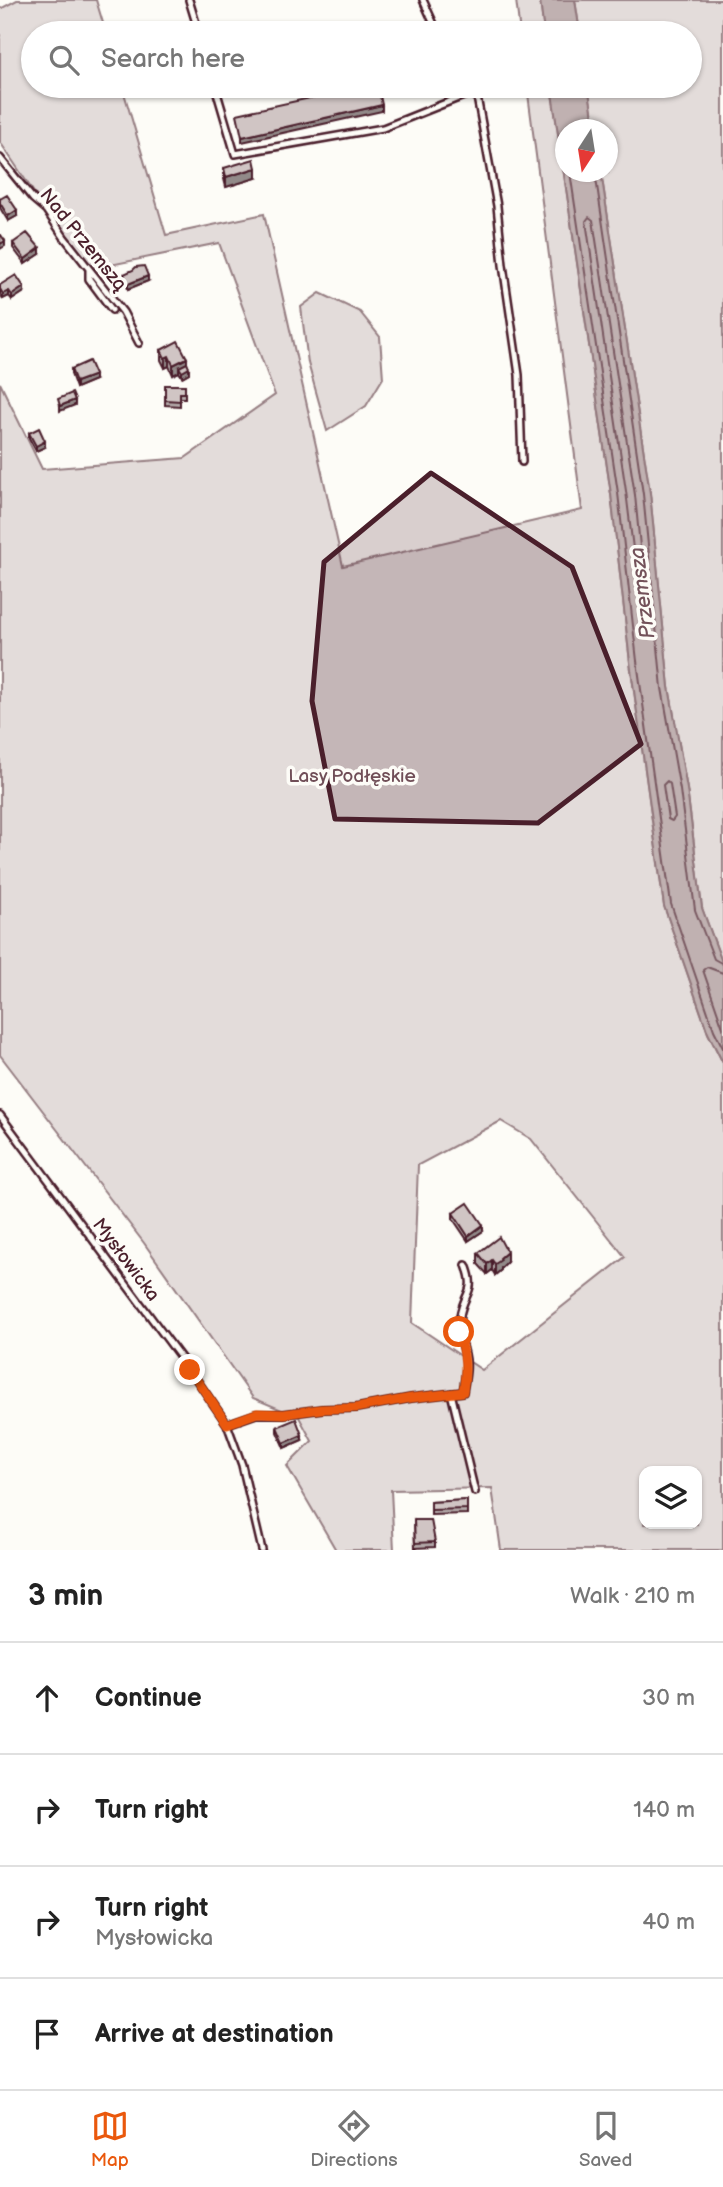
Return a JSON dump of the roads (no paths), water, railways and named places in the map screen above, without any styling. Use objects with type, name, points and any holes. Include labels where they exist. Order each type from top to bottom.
[{"type":"lane","points":[[189,0],[195,21]]},
{"type":"lane","points":[[423,0],[433,21]]},
{"type":"lane","points":[[219,98],[235,154],[383,128],[454,98]]},
{"type":"lane","points":[[477,98],[498,206],[502,265],[519,375],[522,462]]},
{"type":"lane","name":"Nad Przemszą","points":[[0,158],[33,199],[46,210],[122,312],[139,343]]},
{"type":"lane","points":[[89,269],[89,279],[111,310]]},
{"type":"lane","name":"Mysłowicka","points":[[0,1115],[190,1370],[227,1424],[242,1465],[262,1550]]},
{"type":"lane","points":[[227,1424],[257,1413],[284,1414],[356,1408],[463,1392],[466,1357],[459,1332],[460,1315],[472,1279],[466,1265]]},
{"type":"lane","points":[[451,1393],[475,1492]]},
{"type":"water","points":[[540,0],[575,0],[578,21],[543,21]]},
{"type":"water","points":[[553,98],[590,98],[593,119],[556,119]]},
{"type":"water","name":"Przemsza","points":[[565,182],[603,182],[650,493],[669,687],[687,789],[702,908],[723,965],[723,1063],[708,1033],[664,906],[630,662],[611,494]]},
{"type":"park label","name":"Lasy Podłęskie","points":[[352,775]]}]
